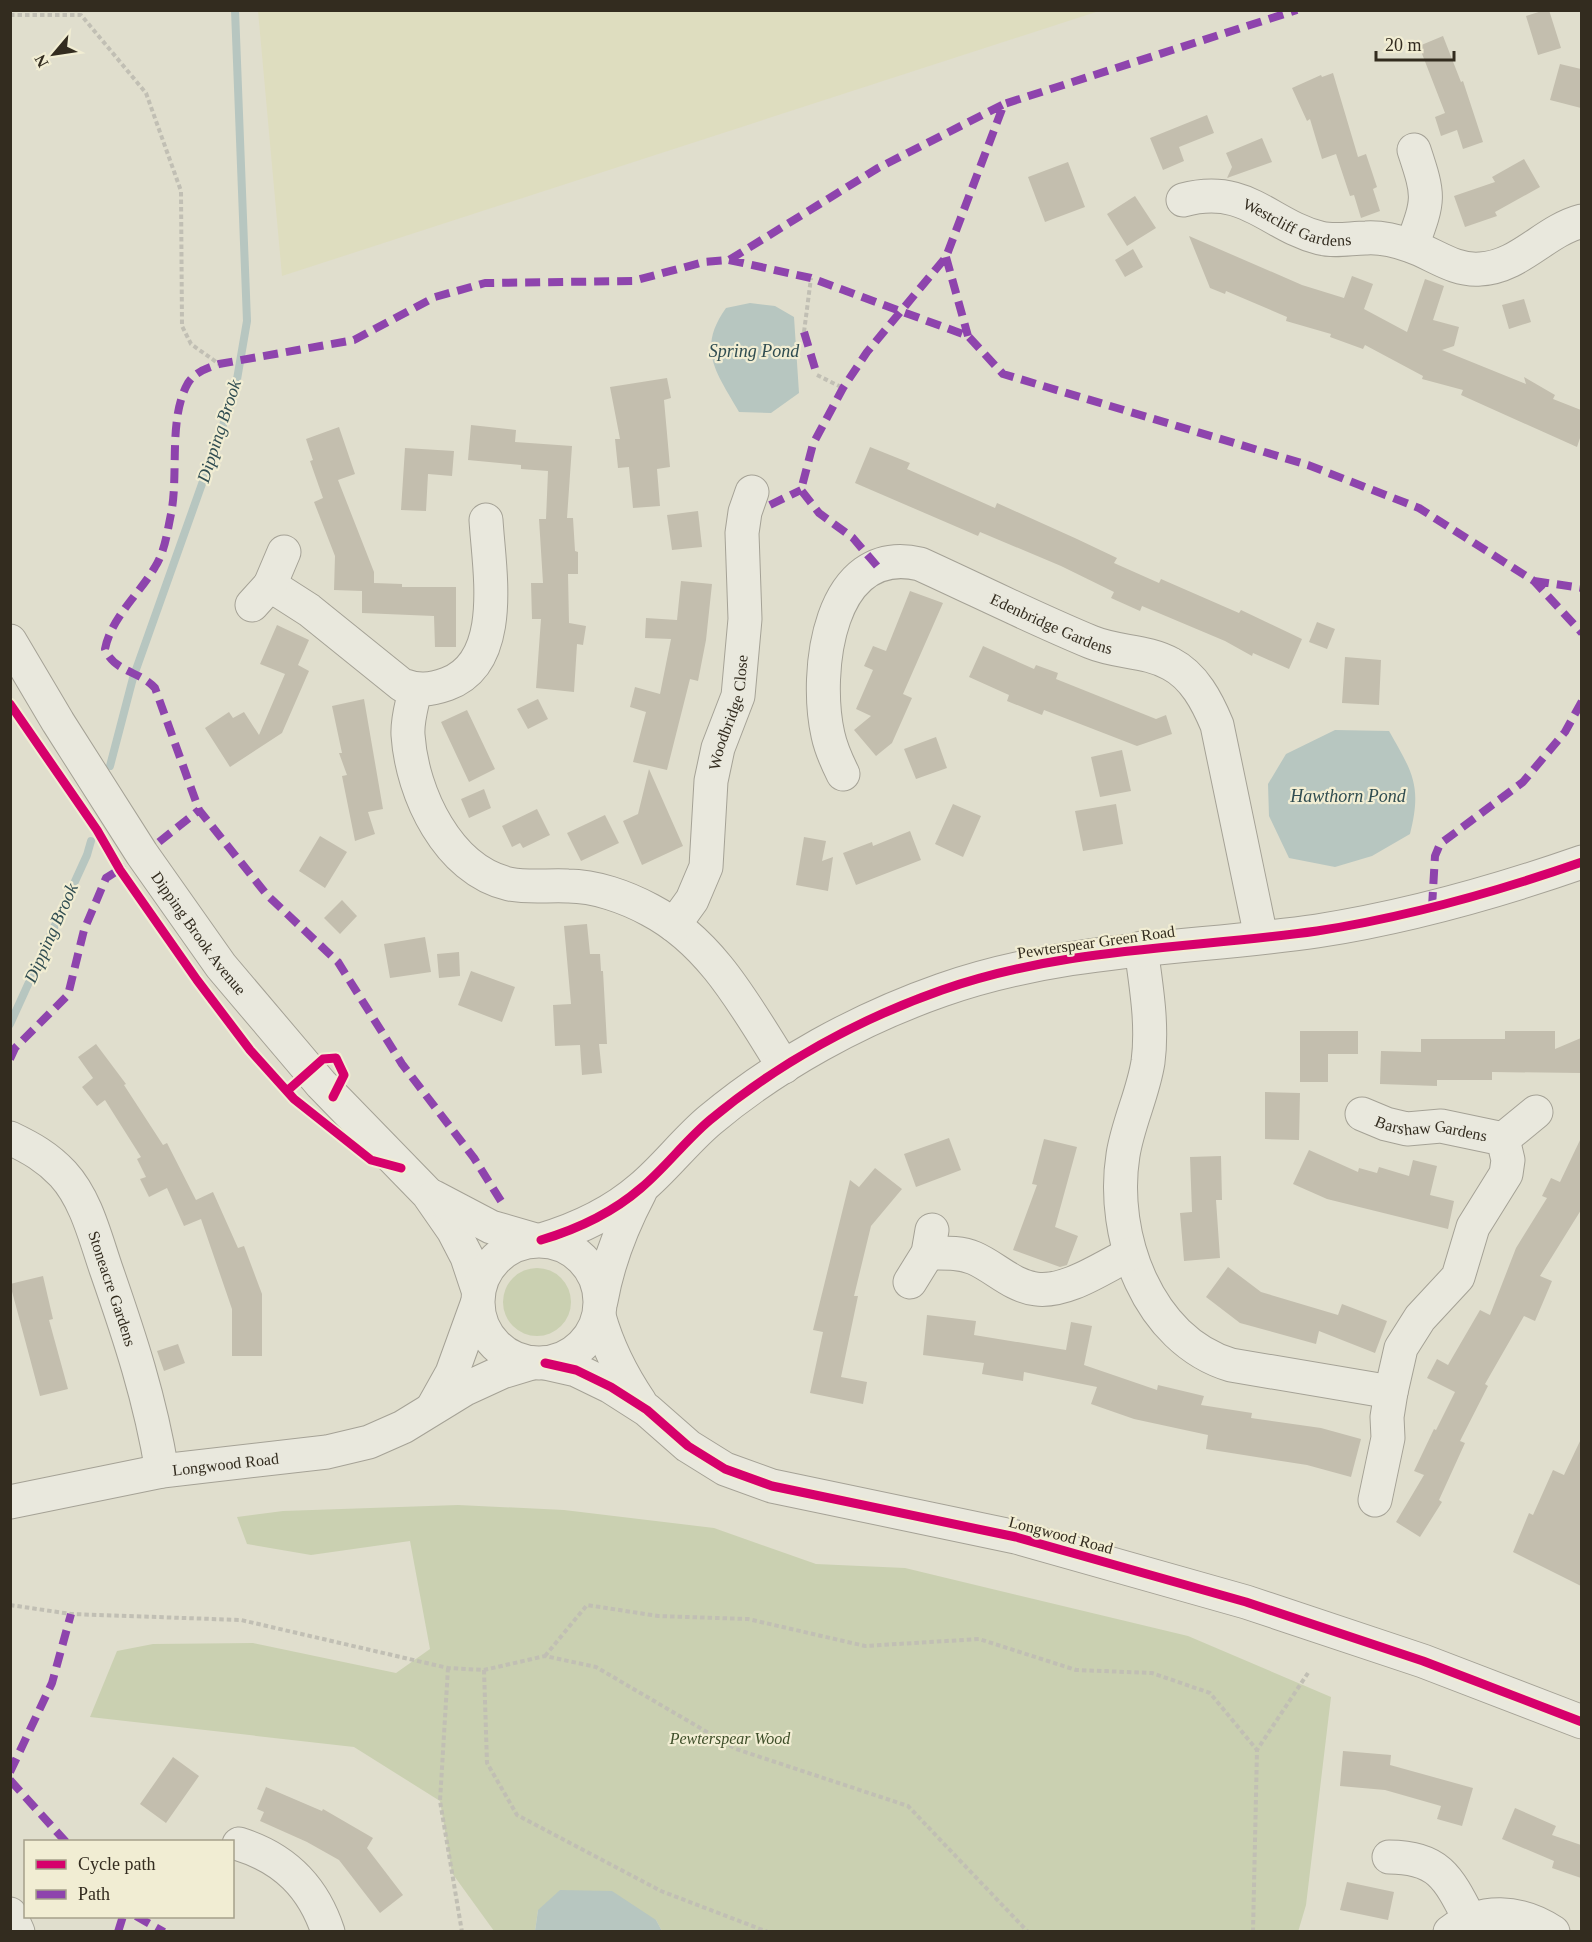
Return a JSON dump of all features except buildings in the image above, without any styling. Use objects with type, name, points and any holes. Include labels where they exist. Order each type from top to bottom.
[{"type":"street","points":[[1412,246],[1426,208],[1427,196],[1414,150]]},
{"type":"street","name":"Westcliff Gardens","points":[[1177,204],[1201,195],[1222,197],[1256,207],[1294,228],[1323,239],[1369,238],[1412,246],[1451,265],[1478,270],[1493,268],[1517,258],[1554,231],[1581,221]]},
{"type":"street","name":"Woodbridge Close","points":[[674,925],[692,900],[706,867],[711,781],[718,748],[738,696],[745,619],[742,533],[745,512],[752,492]]},
{"type":"street","points":[[284,552],[261,595],[326,623],[389,677],[415,690],[435,689],[456,681],[471,669],[481,655],[486,639],[489,607],[485,514]]},
{"type":"street","name":"Edenbridge Gardens","points":[[845,777],[828,735],[824,711],[824,680],[829,640],[839,602],[848,588],[861,575],[877,566],[906,561],[920,564],[1093,643],[1154,657],[1172,664],[1187,676],[1210,708],[1217,725],[1261,937]]},
{"type":"street","name":"Dipping Brook Avenue","points":[[10,641],[58,722],[136,844],[221,966],[321,1084],[428,1194],[453,1230],[466,1257],[478,1297]]},
{"type":"street","points":[[415,690],[408,734],[419,783],[442,834],[467,863],[496,880],[511,885],[570,886],[600,890],[650,909],[702,948],[723,974],[784,1067]]},
{"type":"street","name":"Pewterspear Green Road","points":[[539,1240],[574,1230],[591,1222],[642,1188],[708,1122],[749,1089],[784,1067],[882,1014],[940,990],[992,974],[1056,960],[1141,948],[1318,931],[1432,907],[1533,879],[1581,862]]},
{"type":"street","points":[[1141,948],[1150,1012],[1148,1062],[1130,1123],[1120,1180],[1124,1228],[1130,1254],[1153,1302],[1178,1336],[1210,1359],[1389,1405]]},
{"type":"street","name":"Barshaw Gardens","points":[[1361,1112],[1386,1124],[1407,1129],[1441,1126],[1503,1139],[1508,1160],[1506,1174],[1473,1227],[1458,1277],[1409,1332],[1401,1348],[1389,1405],[1388,1438],[1375,1500]]},
{"type":"street","points":[[1503,1139],[1536,1112]]},
{"type":"street","name":"Stoneacre Gardens","points":[[10,1138],[38,1151],[64,1175],[86,1210],[140,1366],[150,1401],[162,1471]]},
{"type":"street","name":"Pewterspear Green Road","points":[[599,1309],[608,1262],[620,1231],[642,1188]]},
{"type":"street","name":"Dipping Brook Avenue","points":[[428,1194],[491,1227],[539,1240]]},
{"type":"street","points":[[539,1240],[557,1243],[576,1253],[591,1269],[599,1289],[599,1309],[592,1333],[579,1348],[563,1358],[538,1363],[502,1351],[489,1338],[481,1322],[478,1297],[482,1277],[499,1255],[524,1241],[539,1240]]},
{"type":"street","points":[[910,1282],[930,1241],[956,1254],[973,1257],[1022,1286],[1038,1290],[1071,1283],[1130,1254]]},
{"type":"street","name":"Longwood Road","points":[[432,1408],[452,1373],[478,1297]]},
{"type":"street","name":"Longwood Road","points":[[599,1309],[607,1345],[623,1377],[647,1410]]},
{"type":"street","name":"Longwood Road","points":[[10,1502],[162,1471],[327,1452],[369,1442],[403,1427],[432,1408],[502,1372],[538,1363],[576,1370],[593,1378],[647,1410],[688,1446],[725,1469],[772,1486],[1016,1537],[1246,1602],[1423,1661],[1581,1722]]},
{"type":"street","points":[[232,1839],[261,1851],[291,1870],[315,1901],[328,1932]]},
{"type":"street","points":[[1389,1857],[1413,1857],[1435,1868],[1454,1889],[1460,1925],[1495,1913],[1525,1919],[1552,1932]]},
{"type":"street","points":[[10,1914],[18,1932]]},
{"type":"path","points":[[10,15],[81,15],[146,93],[182,191],[182,326],[191,344],[219,364]]},
{"type":"path","points":[[804,332],[811,278]]},
{"type":"path","points":[[817,375],[843,388]]},
{"type":"path","points":[[10,1605],[71,1614],[241,1620],[448,1668],[484,1670],[544,1656],[596,1667],[736,1749],[908,1806],[1028,1932]]},
{"type":"path","points":[[544,1656],[587,1605],[658,1616],[748,1619],[865,1646],[979,1639],[1076,1670],[1152,1673],[1210,1693],[1257,1750]]},
{"type":"path","points":[[448,1668],[440,1801],[462,1932]]},
{"type":"path","points":[[484,1670],[487,1763],[517,1815],[661,1891],[768,1932]]},
{"type":"path","points":[[1253,1932],[1257,1750],[1308,1673]]},
{"type":"green space","points":[[258,10],[1099,11],[282,276]]},
{"type":"green space","points":[[537,1268],[550,1271],[561,1278],[568,1289],[571,1302],[568,1315],[561,1326],[550,1333],[537,1336],[524,1333],[513,1326],[506,1315],[503,1302],[506,1289],[513,1278],[524,1271]]},
{"type":"green space","name":"Pewterspear Wood","points":[[458,1505],[564,1510],[714,1528],[816,1564],[905,1568],[1188,1636],[1331,1697],[1306,1905],[1298,1932],[662,1931],[656,1920],[538,1910],[535,1931],[494,1931],[452,1873],[440,1801],[354,1747],[90,1717],[117,1651],[153,1644],[253,1643],[396,1673],[430,1649],[410,1541],[311,1555],[247,1544],[237,1517],[283,1511]]},
{"type":"water","name":"Spring Pond","points":[[750,303],[775,306],[794,317],[799,393],[771,413],[739,412],[723,385],[713,361],[712,336],[726,308]]},
{"type":"water","name":"Hawthorn Pond","points":[[1335,730],[1389,731],[1413,780],[1415,804],[1410,834],[1372,856],[1335,867],[1289,858],[1269,816],[1268,784],[1286,754]]},
{"type":"water","points":[[560,1890],[612,1891],[656,1920],[662,1931],[535,1931],[538,1910]]},
{"type":"waterway","name":"Dipping Brook","points":[[110,766],[133,678],[235,391],[247,321],[235,10]]},
{"type":"waterway","name":"Dipping Brook","points":[[10,1024],[87,855],[91,841]]},
{"type":"marked path","points":[[877,566],[853,538],[819,513],[801,490],[813,444],[843,388],[867,352],[946,257],[1004,104],[1297,10]]},
{"type":"marked path","points":[[501,1201],[474,1158],[402,1064],[338,962],[267,895],[199,810],[155,688],[149,682],[121,667],[109,657],[105,649],[113,627],[149,577],[163,548],[173,498],[178,413],[188,383],[198,373],[219,364],[354,340],[435,297],[485,283],[633,281],[704,262],[729,260],[878,168],[1004,104]]},
{"type":"marked path","points":[[946,257],[968,336]]},
{"type":"marked path","points":[[729,260],[811,278],[968,336],[1003,374],[1308,465],[1419,508],[1534,581],[1582,633]]},
{"type":"marked path","points":[[804,332],[817,375]]},
{"type":"marked path","points":[[770,505],[801,490]]},
{"type":"marked path","points":[[1534,581],[1582,588]]},
{"type":"marked path","points":[[1432,907],[1435,856],[1440,844],[1523,782],[1565,732],[1582,701]]},
{"type":"marked path","points":[[159,842],[199,810]]},
{"type":"marked path","points":[[10,1059],[15,1048],[68,995],[84,930],[106,878],[125,866]]},
{"type":"marked path","points":[[10,1772],[52,1683],[71,1614]]},
{"type":"marked path","points":[[10,1780],[64,1840]]},
{"type":"marked path","points":[[118,1932],[122,1918]]},
{"type":"marked path","points":[[140,1918],[164,1932]]},
{"type":"cycle path","points":[[10,704],[97,830],[120,870],[197,980],[250,1050],[294,1099],[371,1160],[401,1168]]},
{"type":"cycle path","points":[[541,1240],[594,1220],[618,1206],[650,1180],[710,1120],[791,1062],[850,1029],[942,990],[1034,965],[1081,957],[1270,937],[1384,919],[1484,893],[1582,862]]},
{"type":"cycle path","points":[[287,1091],[323,1059],[336,1058],[344,1075],[333,1097]]},
{"type":"cycle path","points":[[545,1363],[576,1370],[611,1387],[647,1410],[688,1446],[725,1469],[772,1486],[1016,1537],[1246,1602],[1423,1661],[1582,1722]]}]
